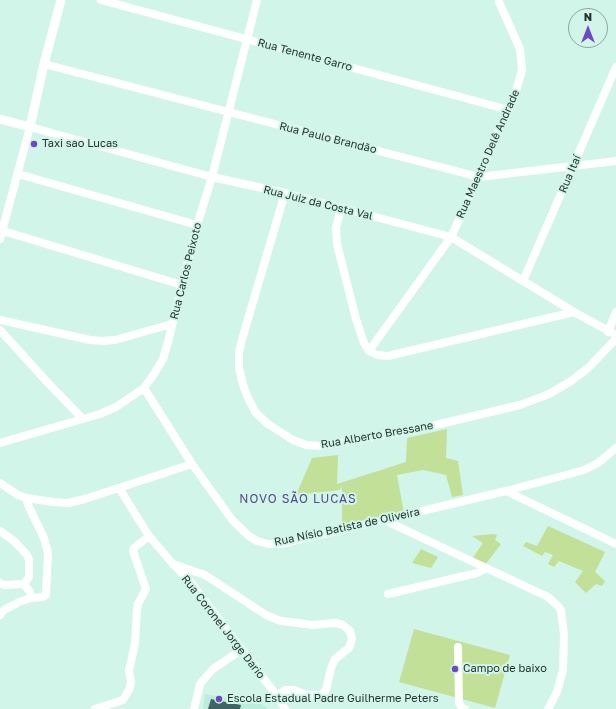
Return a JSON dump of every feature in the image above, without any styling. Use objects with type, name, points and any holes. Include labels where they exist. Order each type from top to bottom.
[{"type":"street","points":[[0,239],[1,230],[30,128],[44,64],[61,0]]},
{"type":"street","name":"Rua Tenente Garro","points":[[101,0],[509,110]]},
{"type":"street","name":"Rua Carlos Peixoto","points":[[0,443],[83,419],[116,407],[144,388],[154,374],[163,358],[197,224],[212,177],[248,40],[257,0]]},
{"type":"street","name":"Rua Maestro Delê Andrade","points":[[369,351],[451,237],[509,110],[520,81],[522,60],[520,49],[498,1]]},
{"type":"street","name":"Rua Paulo Brandão","points":[[44,64],[479,177],[616,161]]},
{"type":"street","name":"Rua Itaí","points":[[523,281],[616,67]]},
{"type":"street","name":"Rua Juiz da Costa Val","points":[[0,120],[212,177],[285,193],[451,237],[616,336]]},
{"type":"street","points":[[18,174],[197,224]]},
{"type":"street","name":"Rua Alberto Bressane","points":[[285,193],[239,352],[243,385],[256,412],[268,424],[293,440],[306,445],[321,446],[419,429],[520,405],[549,394],[571,381],[588,368],[616,339]]},
{"type":"street","points":[[341,208],[336,228],[337,244],[356,319],[364,342],[369,351],[377,355],[388,356],[574,312]]},
{"type":"street","points":[[1,230],[182,285]]},
{"type":"street","points":[[608,332],[616,312]]},
{"type":"street","points":[[0,320],[90,340],[102,341],[115,340],[172,324]]},
{"type":"street","points":[[0,330],[83,419]]},
{"type":"street","name":"Rua Nísio Batista de Oliveira","points":[[144,388],[192,464],[233,521],[249,536],[257,541],[268,544],[280,544],[384,520],[506,491],[584,470],[598,463],[616,448]]},
{"type":"street","points":[[0,483],[18,495],[26,498],[68,503],[85,499],[192,464]]},
{"type":"street","name":"Rua Coronel Jorge Dario","points":[[119,488],[148,536],[188,580],[277,696],[285,709]]},
{"type":"street","points":[[506,491],[616,544]]},
{"type":"street","points":[[0,615],[4,610],[19,602],[46,595],[48,553],[44,538],[26,498]]},
{"type":"street","points":[[384,520],[485,569],[548,597],[558,606],[561,610],[564,635],[563,670],[557,692],[548,709]]},
{"type":"street","points":[[0,531],[14,541],[27,555],[29,560],[29,577],[24,584]]},
{"type":"street","points":[[95,709],[123,700],[130,688],[131,681],[129,671],[135,644],[137,610],[138,604],[146,591],[146,586],[134,548],[148,536]]},
{"type":"street","points":[[173,564],[205,575],[266,615],[281,621],[327,625],[336,623],[343,625],[350,631],[352,639],[349,648],[335,659],[331,668],[326,690],[321,695],[307,695],[294,690],[285,690],[277,696]]},
{"type":"street","points":[[388,594],[478,573],[485,569]]},
{"type":"street","points":[[2,584],[24,584]]},
{"type":"street","points":[[24,584],[30,592],[31,598]]},
{"type":"street","points":[[458,647],[460,703],[462,708],[465,709]]},
{"type":"street","points":[[194,709],[200,684],[213,669],[241,650]]},
{"type":"shaded area","name":"Escola Estadual Padre Guilherme Peters","points":[[205,694],[262,704],[268,709],[203,709]]},
{"type":"green space","points":[[447,429],[446,458],[458,461],[463,495],[452,497],[446,475],[423,470],[397,475],[404,513],[342,528],[342,486],[340,490],[296,495],[312,458],[338,455],[337,484],[406,462],[407,438]]},
{"type":"green space","points":[[548,526],[605,552],[595,572],[605,581],[602,586],[596,584],[586,593],[575,582],[583,571],[559,561],[554,567],[548,564],[553,555],[545,552],[542,556],[523,546],[526,542],[537,546]]},
{"type":"green space","points":[[497,535],[495,540],[501,544],[485,565],[472,559],[483,543],[472,536]]},
{"type":"green space","points":[[421,549],[438,557],[431,568],[412,563]]},
{"type":"green space","name":"Campo de baixo","points":[[414,629],[510,655],[495,708],[399,682]]},
{"type":"building","points":[[211,699],[241,705],[240,709],[208,709]]},
{"type":"place","name":"Taxi sao Lucas","points":[[34,144]]},
{"type":"place","name":"Campo de baixo","points":[[455,669]]},
{"type":"place","name":"Escola Estadual Padre Guilherme Peters","points":[[219,699]]},
{"type":"district","name":"NOVO SÃO LUCAS","points":[[298,499]]}]
